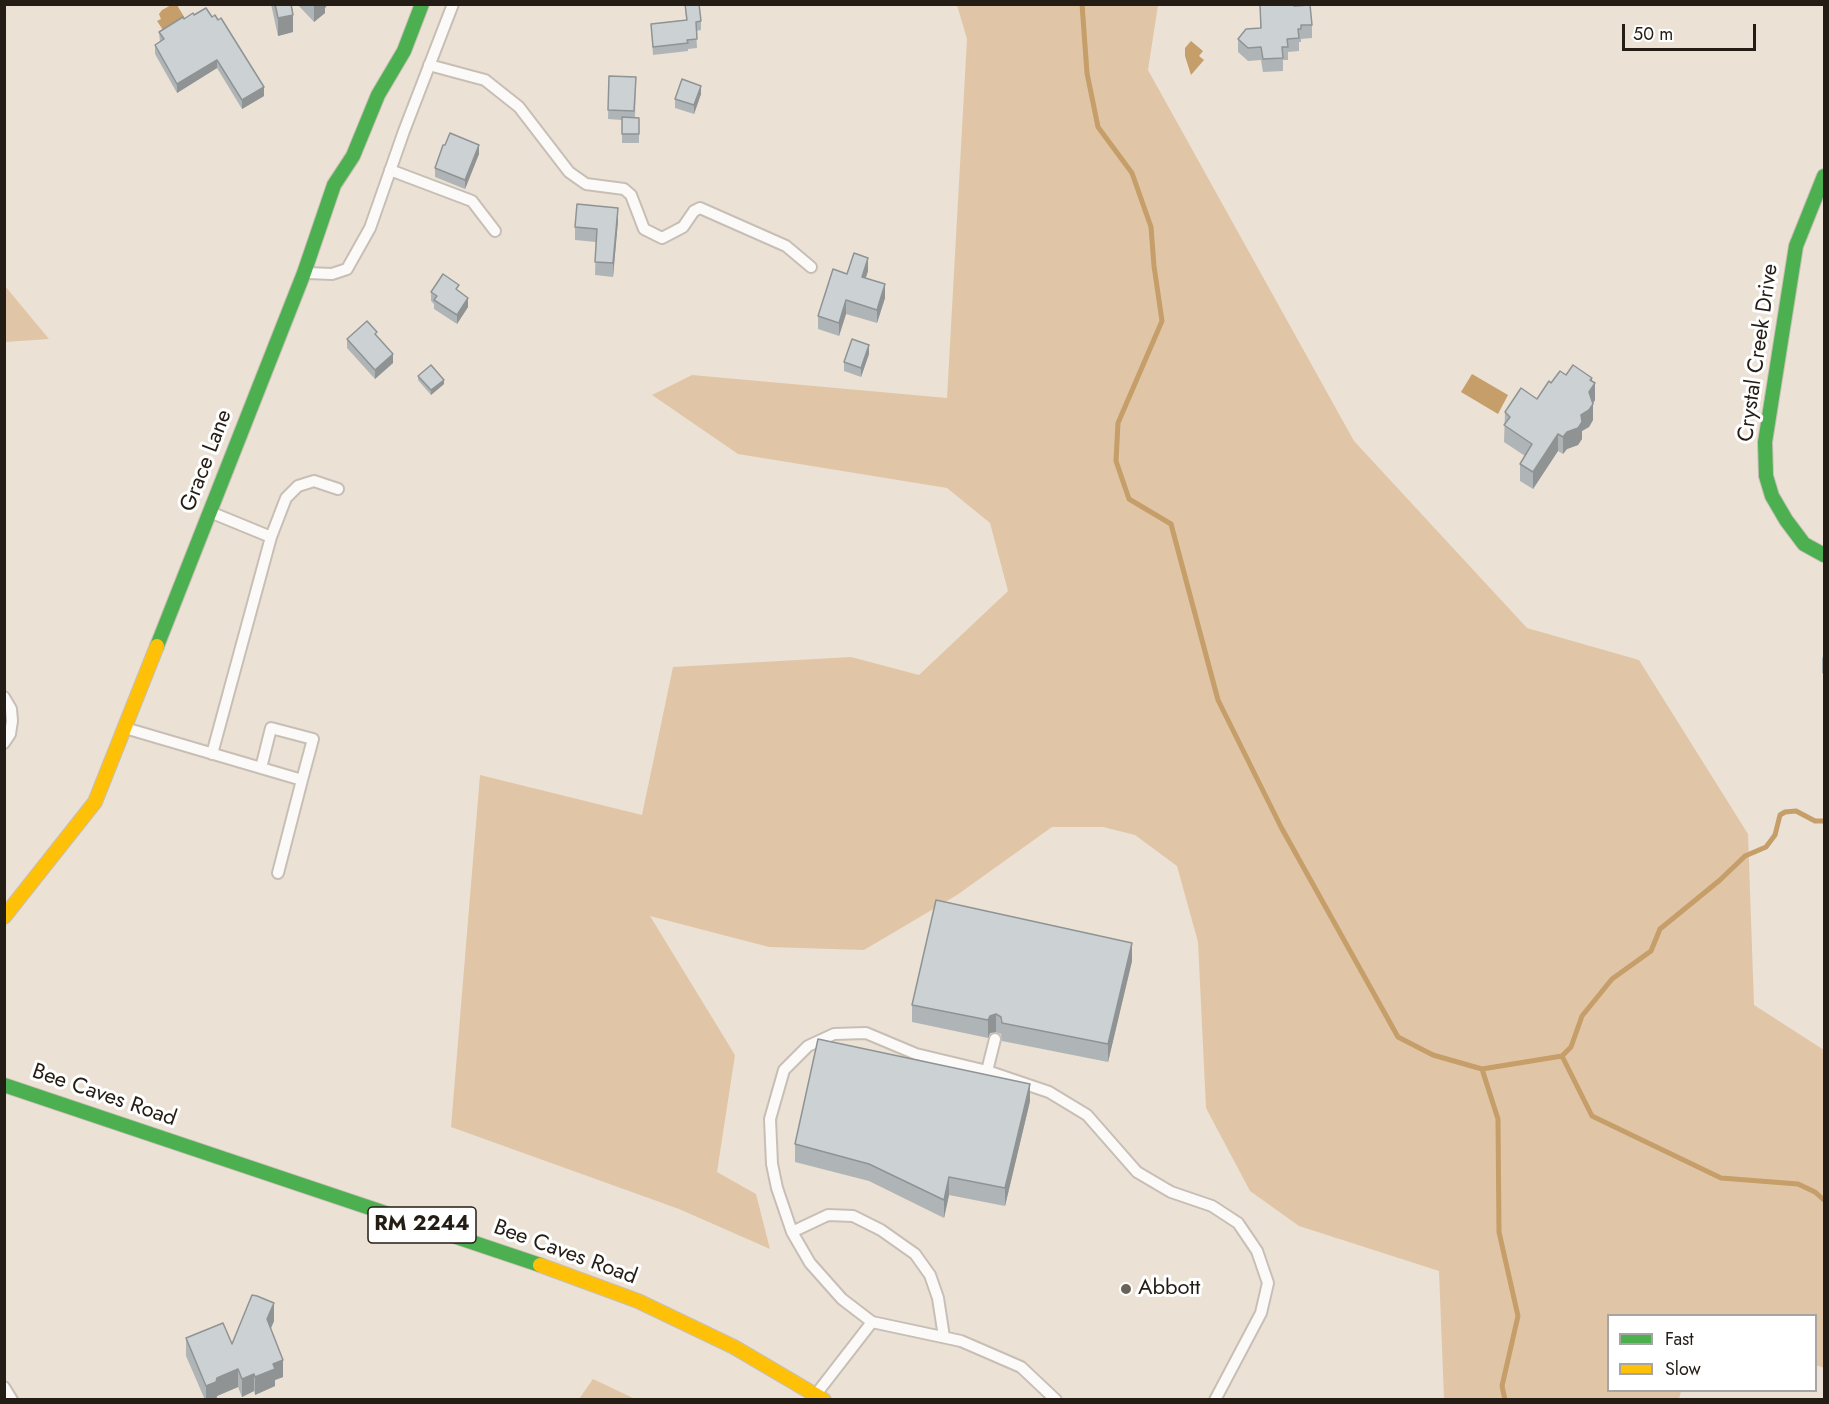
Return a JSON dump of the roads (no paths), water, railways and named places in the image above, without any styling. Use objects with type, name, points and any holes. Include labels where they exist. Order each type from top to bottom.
[{"type":"street","name":"Grace Lane","points":[[6,909],[95,802],[304,273],[334,185],[353,156],[378,95],[404,51],[422,4]]},
{"type":"street","name":"Crystal Creek Drive","points":[[1824,176],[1796,246],[1765,442],[1766,476],[1772,496],[1804,544],[1824,555]]},
{"type":"street","name":"Bee Caves Road","points":[[4,1085],[523,1259],[638,1301],[734,1347],[820,1396]]},
{"type":"lane","points":[[304,273],[332,274],[347,269],[370,228],[453,4]]},
{"type":"lane","points":[[429,65],[485,80],[519,107],[569,172],[586,184],[624,189],[631,195],[644,229],[662,238],[683,227],[694,211],[699,208],[786,246],[812,267]]},
{"type":"lane","points":[[390,170],[472,201],[495,231]]},
{"type":"lane","points":[[212,754],[271,537],[286,498],[298,486],[314,481],[338,489]]},
{"type":"lane","points":[[210,512],[271,537]]},
{"type":"lane","points":[[4,697],[11,709],[12,721],[10,734],[4,742]]},
{"type":"lane","points":[[124,728],[302,780]]},
{"type":"lane","points":[[261,768],[271,728],[313,739],[278,873]]},
{"type":"lane","points":[[1056,1400],[1021,1367],[961,1341],[872,1322],[842,1299],[810,1263],[792,1232],[775,1180],[770,1119],[784,1070],[808,1046],[834,1034],[866,1034],[916,1054],[987,1071],[1049,1092],[1087,1115],[1137,1172],[1171,1192],[1212,1206],[1238,1223],[1257,1251],[1268,1283],[1261,1313],[1215,1400]]},
{"type":"lane","points":[[987,1071],[994,1039]]},
{"type":"lane","points":[[792,1232],[828,1215],[853,1216],[881,1230],[915,1254],[930,1275],[938,1298],[944,1337]]},
{"type":"lane","points":[[820,1396],[872,1322]]},
{"type":"lane","points":[[4,1387],[12,1400]]},
{"type":"waterway","points":[[1082,4],[1087,73],[1098,127],[1132,173],[1151,227],[1162,321],[1118,423],[1116,461],[1129,499],[1171,524],[1218,700],[1281,827],[1398,1037],[1433,1055],[1482,1069],[1498,1119],[1499,1232],[1518,1316],[1502,1386],[1505,1400]]},
{"type":"waterway","points":[[1482,1069],[1562,1056],[1571,1047],[1582,1016],[1612,979],[1651,951],[1660,929],[1720,880],[1745,856],[1766,847],[1775,835],[1780,815],[1796,811],[1815,821],[1824,821]]},
{"type":"waterway","points":[[1562,1056],[1592,1116],[1721,1178],[1798,1184],[1815,1192],[1824,1200]]},
{"type":"place","name":"Abbott","points":[[1126,1289]]}]
